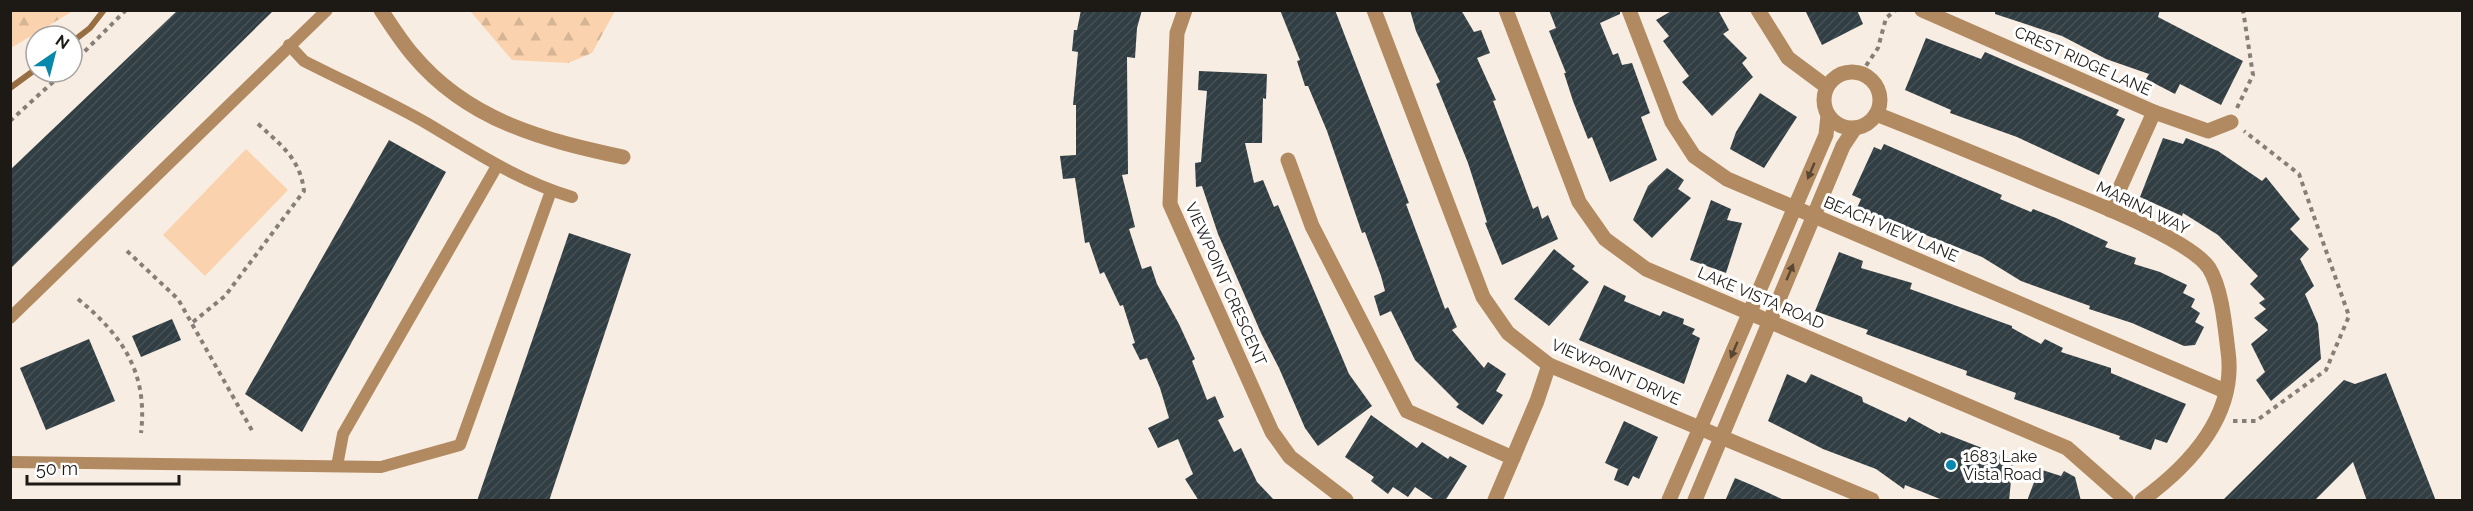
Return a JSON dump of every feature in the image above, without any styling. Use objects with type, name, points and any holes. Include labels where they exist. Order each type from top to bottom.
[{"type":"street","points":[[381,10],[413,56],[447,87],[487,114],[525,133],[561,144],[623,157]]},
{"type":"street","name":"VIEWPOINT CRESCENT","points":[[1185,10],[1177,33],[1170,204],[1272,432],[1290,457],[1346,501]]},
{"type":"street","name":"VIEWPOINT DRIVE","points":[[1374,10],[1483,297],[1508,333],[1549,365],[1872,501]]},
{"type":"street","name":"LAKE VISTA ROAD","points":[[1506,10],[1579,202],[1605,239],[1646,269],[2067,448],[2126,501]]},
{"type":"street","name":"BEACH VIEW LANE","points":[[1629,10],[1672,122],[1694,156],[1727,179],[2225,392]]},
{"type":"street","points":[[1758,10],[1788,58],[1827,87]]},
{"type":"street","name":"CREST RIDGE LANE","points":[[1922,10],[2154,112],[2208,131],[2231,122]]},
{"type":"street","points":[[1669,501],[1826,135],[1828,115],[1824,96],[1827,87],[1838,75],[1851,72],[1861,74],[1875,85],[1879,94],[1876,114],[1864,125],[1855,128],[1843,127],[1828,115]]},
{"type":"street","points":[[2110,210],[2154,112]]},
{"type":"street","name":"MARINA WAY","points":[[1876,114],[2110,210],[2180,244],[2208,267],[2223,309],[2231,368],[2217,421],[2189,462],[2142,501]]},
{"type":"street","points":[[1695,501],[1843,146],[1855,128]]},
{"type":"street","points":[[1288,160],[1312,226],[1407,411],[1513,458]]},
{"type":"street","points":[[1495,501],[1549,365]]},
{"type":"lane","points":[[10,318],[327,10]]},
{"type":"lane","points":[[289,45],[304,61],[425,123],[497,166],[551,191],[572,197]]},
{"type":"lane","points":[[336,466],[343,434],[497,166]]},
{"type":"lane","points":[[10,462],[381,467],[460,445],[551,191]]},
{"type":"path","points":[[84,52],[126,10]]},
{"type":"path","points":[[1861,74],[1878,48],[1886,18],[1896,10]]},
{"type":"path","points":[[2217,421],[2256,421],[2326,370],[2349,316],[2299,174],[2231,122],[2253,75],[2243,10]]},
{"type":"path","points":[[10,121],[51,84]]},
{"type":"path","points":[[193,322],[225,296],[304,191],[302,174],[293,157],[255,121]]},
{"type":"path","points":[[127,251],[178,299],[254,434]]},
{"type":"path","points":[[78,299],[112,331],[133,365],[143,401],[141,433]]},
{"type":"green space","points":[[11,10],[73,10],[51,24],[24,24],[24,40],[11,48]]},
{"type":"green space","points":[[470,11],[615,11],[592,53],[568,63],[512,60]]},
{"type":"green space","points":[[246,149],[288,190],[205,276],[163,235]]},
{"type":"building","points":[[178,10],[274,10],[10,269],[10,170]]},
{"type":"building","points":[[1081,10],[1142,10],[1137,28],[1135,58],[1127,57],[1128,174],[1122,175],[1135,227],[1129,229],[1142,269],[1151,266],[1157,284],[1195,359],[1192,361],[1207,400],[1215,396],[1224,417],[1218,420],[1234,452],[1241,448],[1257,482],[1275,501],[1199,501],[1185,479],[1193,474],[1178,439],[1158,448],[1148,428],[1169,418],[1160,388],[1147,358],[1140,360],[1132,344],[1135,343],[1123,305],[1120,306],[1104,272],[1100,274],[1089,242],[1085,243],[1075,178],[1063,179],[1060,156],[1076,155],[1076,105],[1073,105],[1078,52],[1072,51],[1074,30],[1077,30]]},
{"type":"building","points":[[1280,10],[1335,10],[1409,203],[1406,204],[1445,309],[1448,307],[1457,327],[1452,330],[1484,368],[1488,362],[1506,374],[1496,391],[1503,395],[1483,425],[1456,407],[1459,404],[1415,360],[1391,311],[1380,316],[1374,296],[1385,291],[1381,276],[1365,232],[1362,233],[1327,131],[1308,86],[1305,86],[1297,61],[1300,60]]},
{"type":"building","points":[[1410,10],[1461,10],[1474,32],[1481,30],[1490,53],[1477,58],[1496,100],[1493,101],[1533,209],[1538,206],[1542,219],[1548,215],[1558,239],[1502,265],[1485,223],[1487,222],[1468,163],[1436,84],[1440,82],[1416,31]]},
{"type":"building","points":[[1549,10],[1620,10],[1620,14],[1600,23],[1613,55],[1618,53],[1622,65],[1632,63],[1650,113],[1641,117],[1657,160],[1610,182],[1592,137],[1588,139],[1573,101],[1564,73],[1566,73],[1549,31],[1556,28]]},
{"type":"building","points":[[1673,10],[1718,10],[1729,30],[1723,34],[1747,58],[1742,63],[1753,77],[1712,116],[1682,82],[1689,76],[1663,41],[1669,36],[1656,20]]},
{"type":"building","points":[[1805,10],[1857,10],[1863,24],[1822,45]]},
{"type":"building","points":[[1995,10],[2160,10],[2158,17],[2243,61],[2221,105],[2180,84],[2175,94],[2146,79],[2149,74],[2106,59],[2062,36],[1995,14]]},
{"type":"building","points":[[1926,38],[1981,59],[1985,52],[2119,110],[2116,115],[2125,119],[2099,175],[2017,137],[1950,113],[1951,110],[1905,90]]},
{"type":"building","points":[[1199,71],[1267,74],[1266,99],[1263,98],[1262,143],[1245,143],[1254,183],[1263,180],[1274,207],[1278,205],[1349,374],[1372,406],[1318,446],[1305,428],[1261,333],[1218,234],[1202,186],[1196,187],[1195,163],[1201,162],[1207,91],[1198,90]]},
{"type":"building","points":[[1760,93],[1797,117],[1764,168],[1730,149],[1736,132]]},
{"type":"building","points":[[2163,138],[2183,144],[2186,138],[2218,151],[2262,181],[2266,177],[2300,219],[2290,229],[2309,249],[2300,259],[2314,286],[2305,294],[2318,324],[2321,359],[2271,401],[2256,380],[2265,372],[2251,344],[2268,330],[2254,318],[2266,309],[2259,303],[2265,299],[2250,284],[2258,276],[2218,235],[2183,213],[2182,216],[2140,197]]},
{"type":"building","points":[[389,140],[446,172],[302,432],[245,394]]},
{"type":"building","points":[[1884,144],[2002,195],[2000,199],[2031,212],[2033,209],[2056,218],[2108,242],[2105,247],[2136,258],[2134,264],[2160,272],[2187,285],[2183,293],[2195,299],[2191,307],[2200,313],[2195,322],[2204,327],[2195,345],[2184,346],[2132,323],[2089,309],[2090,306],[2021,281],[1982,257],[1857,208],[1861,199],[1852,195],[1874,147],[1881,150]]},
{"type":"building","points":[[1667,168],[1684,180],[1678,189],[1691,198],[1652,238],[1633,220],[1648,186]]},
{"type":"building","points":[[1711,200],[1731,209],[1727,220],[1742,223],[1726,273],[1690,260]]},
{"type":"building","points":[[569,233],[631,254],[549,501],[477,501]]},
{"type":"building","points":[[1554,249],[1575,266],[1572,269],[1589,282],[1549,326],[1514,299]]},
{"type":"building","points":[[1839,252],[1863,261],[1861,268],[1912,283],[1910,289],[2012,326],[2041,344],[2045,339],[2063,348],[2061,352],[2111,368],[2111,373],[2186,404],[2167,443],[2155,439],[2151,450],[2119,439],[2120,436],[2014,399],[2016,393],[1966,375],[1967,371],[1866,334],[1868,330],[1815,311]]},
{"type":"building","points":[[1604,285],[1626,296],[1624,301],[1660,316],[1663,311],[1684,319],[1683,324],[1695,329],[1692,334],[1700,338],[1684,384],[1579,340]]},
{"type":"building","points":[[172,319],[181,340],[141,357],[132,336]]},
{"type":"building","points":[[89,339],[115,401],[46,430],[20,368]]},
{"type":"building","points":[[2386,373],[2436,501],[2367,501],[2353,462],[2314,501],[2222,501],[2344,380],[2355,384]]},
{"type":"building","points":[[1787,374],[1806,383],[1811,374],[1862,397],[1863,402],[1906,422],[1909,417],[1940,434],[1941,432],[2013,460],[2009,501],[1945,501],[1905,485],[1904,489],[1876,469],[1823,449],[1768,421]]},
{"type":"building","points":[[1371,415],[1417,448],[1422,442],[1448,459],[1450,456],[1467,466],[1445,501],[1436,501],[1415,487],[1408,497],[1393,487],[1388,494],[1371,481],[1374,477],[1345,457]]},
{"type":"building","points":[[1624,421],[1658,437],[1639,479],[1633,476],[1628,486],[1614,480],[1618,469],[1605,463]]},
{"type":"building","points":[[2039,469],[2061,476],[2064,471],[2075,477],[2081,501],[2027,501]]},
{"type":"building","points":[[1735,478],[1754,486],[1786,501],[1725,501]]},
{"type":"waterway","points":[[84,33],[104,10]]},
{"type":"waterway","points":[[10,88],[24,78]]},
{"type":"place","name":"1683 Lake Vista Road","points":[[1951,465]]}]
